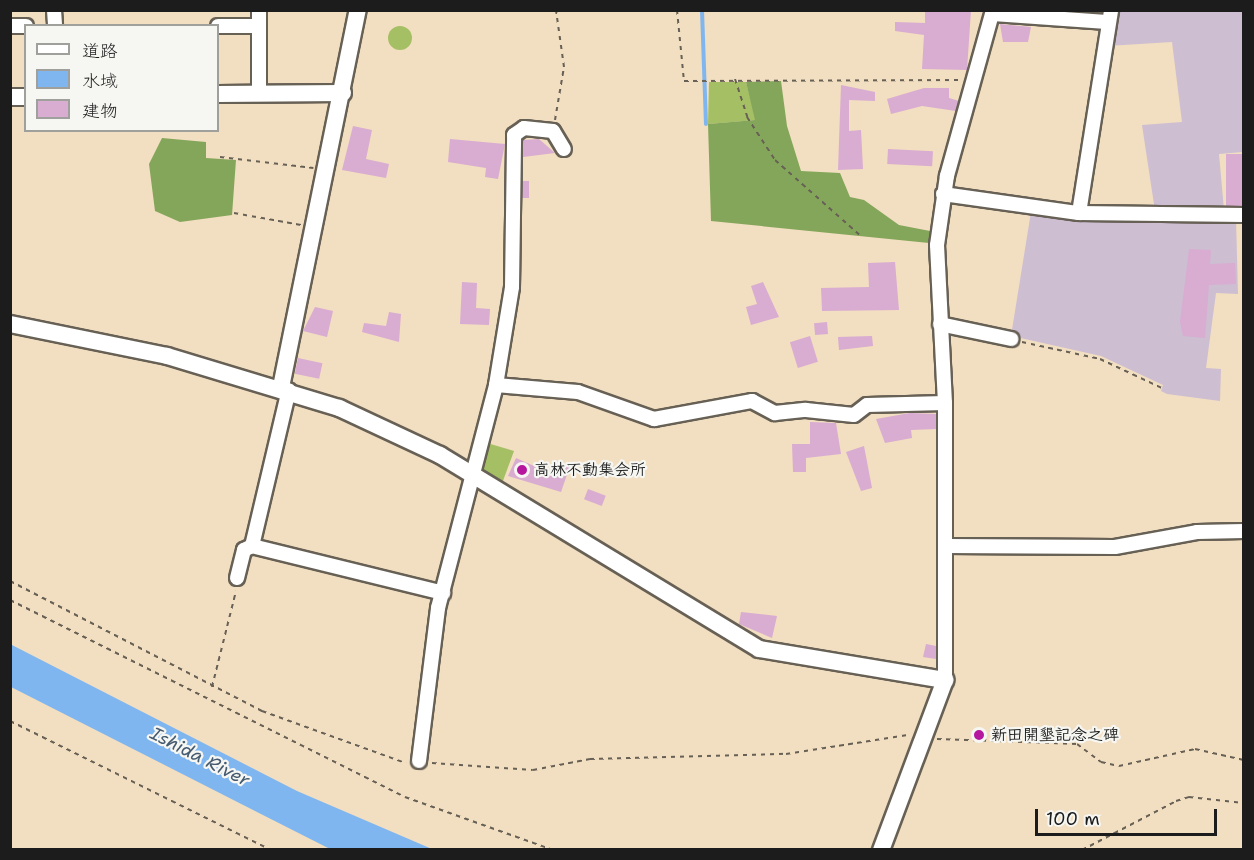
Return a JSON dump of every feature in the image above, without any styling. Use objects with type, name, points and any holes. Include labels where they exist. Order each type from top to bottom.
[{"type":"street","points":[[259,10],[260,93]]},
{"type":"street","points":[[252,546],[285,389],[358,10]]},
{"type":"street","points":[[881,849],[928,736],[945,680],[947,546],[945,403],[937,245],[943,194],[993,12],[1109,16],[1079,213]]},
{"type":"street","points":[[219,26],[259,26]]},
{"type":"street","points":[[219,94],[343,93]]},
{"type":"street","points":[[419,761],[443,593],[474,480],[496,385],[512,287],[514,135],[524,128],[553,131],[564,149]]},
{"type":"street","points":[[943,194],[1079,213],[1244,215]]},
{"type":"street","points":[[10,324],[167,356],[285,389],[421,444],[474,480],[759,649],[945,680]]},
{"type":"street","points":[[940,324],[1011,339]]},
{"type":"street","points":[[496,385],[578,392],[654,419],[752,401],[775,413],[806,410],[855,415],[867,405],[945,403]]},
{"type":"street","points":[[947,546],[1114,547],[1197,532],[1244,531]]},
{"type":"street","points":[[237,578],[244,550],[252,546],[443,593]]},
{"type":"path","points":[[553,131],[564,67],[556,10]]},
{"type":"path","points":[[677,10],[684,81],[735,79],[975,81]]},
{"type":"path","points":[[735,79],[747,117],[775,160],[861,236]]},
{"type":"path","points":[[220,157],[328,170]]},
{"type":"path","points":[[234,213],[316,227]]},
{"type":"path","points":[[1011,339],[1100,359],[1162,388]]},
{"type":"path","points":[[212,687],[237,578]]},
{"type":"path","points":[[10,581],[89,617],[212,687],[324,736],[417,766],[419,761],[512,771],[590,759],[786,754],[891,733],[928,736],[946,742],[1077,744],[1101,762],[1119,766],[1196,749],[1244,760]]},
{"type":"path","points":[[10,600],[405,797],[553,849]]},
{"type":"path","points":[[10,721],[271,849]]},
{"type":"path","points":[[1082,849],[1176,801],[1189,797],[1244,803]]},
{"type":"shaded area","points":[[1117,11],[1243,11],[1243,152],[1219,154],[1224,210],[1155,211],[1142,125],[1182,122],[1172,42],[1107,46]]},
{"type":"shaded area","points":[[1031,212],[1236,219],[1238,294],[1216,293],[1206,368],[1221,369],[1220,401],[1167,394],[1161,391],[1163,385],[1101,356],[1011,336]]},
{"type":"green space","points":[[400,26],[409,29],[412,38],[409,47],[400,50],[391,47],[388,38],[391,29]]},
{"type":"green space","points":[[781,81],[787,126],[801,171],[840,173],[850,197],[864,200],[899,225],[930,231],[929,243],[711,221],[708,124],[755,120],[746,82]]},
{"type":"green space","points":[[709,82],[746,82],[756,120],[708,124]]},
{"type":"green space","points":[[162,138],[206,142],[206,158],[236,160],[232,215],[180,222],[155,211],[149,164]]},
{"type":"green space","points":[[487,443],[514,451],[500,489],[479,476]]},
{"type":"water","name":"Ishida River","points":[[10,644],[297,791],[432,849],[330,849],[11,687]]},
{"type":"building","points":[[925,10],[971,10],[967,70],[922,69],[924,35],[895,31],[895,22],[925,23]]},
{"type":"building","points":[[1000,24],[1031,27],[1028,42],[1003,42]]},
{"type":"building","points":[[841,85],[875,92],[875,101],[849,100],[849,131],[861,130],[863,169],[838,170]]},
{"type":"building","points":[[924,88],[949,88],[949,98],[959,101],[956,111],[922,106],[891,114],[887,99]]},
{"type":"building","points":[[353,126],[372,130],[366,159],[389,164],[386,178],[342,170]]},
{"type":"building","points":[[450,139],[505,144],[498,179],[485,177],[486,168],[448,162]]},
{"type":"building","points":[[539,139],[555,153],[523,157],[523,140]]},
{"type":"building","points":[[888,149],[933,151],[932,166],[887,164]]},
{"type":"building","points":[[1226,154],[1244,154],[1244,206],[1226,206]]},
{"type":"building","points":[[522,181],[529,181],[529,198],[522,198]]},
{"type":"building","points":[[1189,249],[1211,250],[1210,264],[1235,263],[1236,284],[1209,285],[1205,338],[1183,336],[1180,322]]},
{"type":"building","points":[[895,262],[899,310],[822,311],[821,288],[869,287],[868,263]]},
{"type":"building","points":[[462,282],[477,283],[476,308],[490,309],[489,325],[460,324]]},
{"type":"building","points":[[763,282],[779,317],[751,325],[746,307],[757,304],[751,286]]},
{"type":"building","points":[[315,307],[333,311],[327,337],[303,331]]},
{"type":"building","points":[[389,312],[401,314],[399,342],[362,332],[364,323],[386,326]]},
{"type":"building","points":[[827,322],[828,334],[815,335],[814,323]]},
{"type":"building","points":[[810,336],[818,362],[798,368],[790,342]]},
{"type":"building","points":[[872,336],[873,346],[839,350],[838,337]]},
{"type":"building","points":[[298,358],[322,363],[319,379],[295,374]]},
{"type":"building","points":[[910,413],[936,414],[936,429],[911,430],[912,438],[885,443],[876,419]]},
{"type":"building","points":[[810,422],[836,423],[841,454],[806,458],[806,472],[793,472],[792,444],[810,444]]},
{"type":"building","points":[[864,446],[872,488],[861,491],[846,452]]},
{"type":"building","points":[[516,458],[557,476],[562,463],[570,466],[561,492],[508,476]]},
{"type":"building","points":[[588,489],[606,496],[602,506],[584,499]]},
{"type":"building","points":[[741,612],[777,616],[772,638],[739,624]]},
{"type":"building","points":[[926,644],[936,646],[936,659],[923,657]]},
{"type":"waterway","points":[[702,10],[706,124]]},
{"type":"place","name":"高林不動集会所","points":[[522,470]]},
{"type":"place","name":"新田開墾記念之碑","points":[[979,735]]}]
